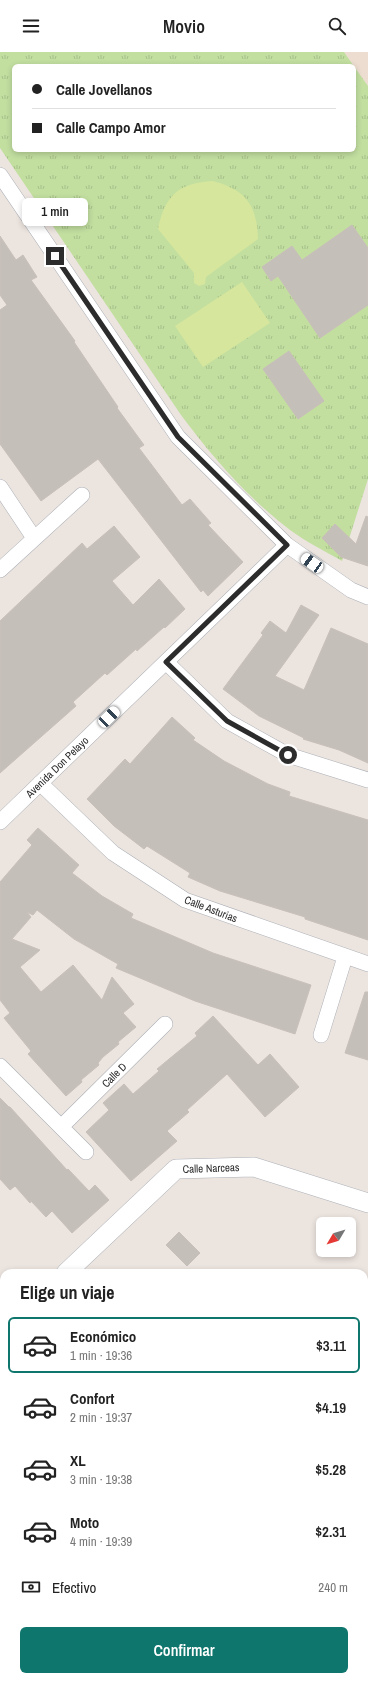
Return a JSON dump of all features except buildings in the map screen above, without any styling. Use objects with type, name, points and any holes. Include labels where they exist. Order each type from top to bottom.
[{"type":"street","points":[[1,177],[178,437],[287,545],[351,590],[368,598]]},
{"type":"street","points":[[0,487],[34,538]]},
{"type":"street","points":[[0,570],[82,495]]},
{"type":"street","name":"Avenida Don Pelayo","points":[[0,822],[287,545]]},
{"type":"street","points":[[166,662],[227,721],[288,755],[368,780]]},
{"type":"street","name":"Calle Asturias","points":[[40,783],[113,853],[185,900],[368,964]]},
{"type":"street","points":[[320,1035],[345,957]]},
{"type":"street","name":"Calle D","points":[[62,1126],[166,1024]]},
{"type":"street","points":[[0,1066],[62,1126],[86,1152]]},
{"type":"street","name":"Calle Narceas","points":[[70,1269],[176,1169],[254,1167],[368,1203]]},
{"type":"shaded area","points":[[344,52],[368,52],[368,86],[356,69],[356,64],[352,64]]},
{"type":"green space","points":[[0,52],[344,52],[353,64],[12,64],[12,152],[356,152],[356,69],[368,86],[368,479],[342,561],[302,538],[274,517],[231,476],[181,415],[0,148]]},
{"type":"green space","points":[[213,181],[234,189],[248,201],[255,217],[258,239],[206,277],[205,284],[199,286],[194,283],[194,273],[158,229],[165,207],[175,193],[191,185]]},
{"type":"green space","points":[[242,282],[270,323],[203,367],[175,326]]},
{"type":"route","points":[[55,256],[178,437],[287,545],[166,662],[227,721],[288,755]]}]
